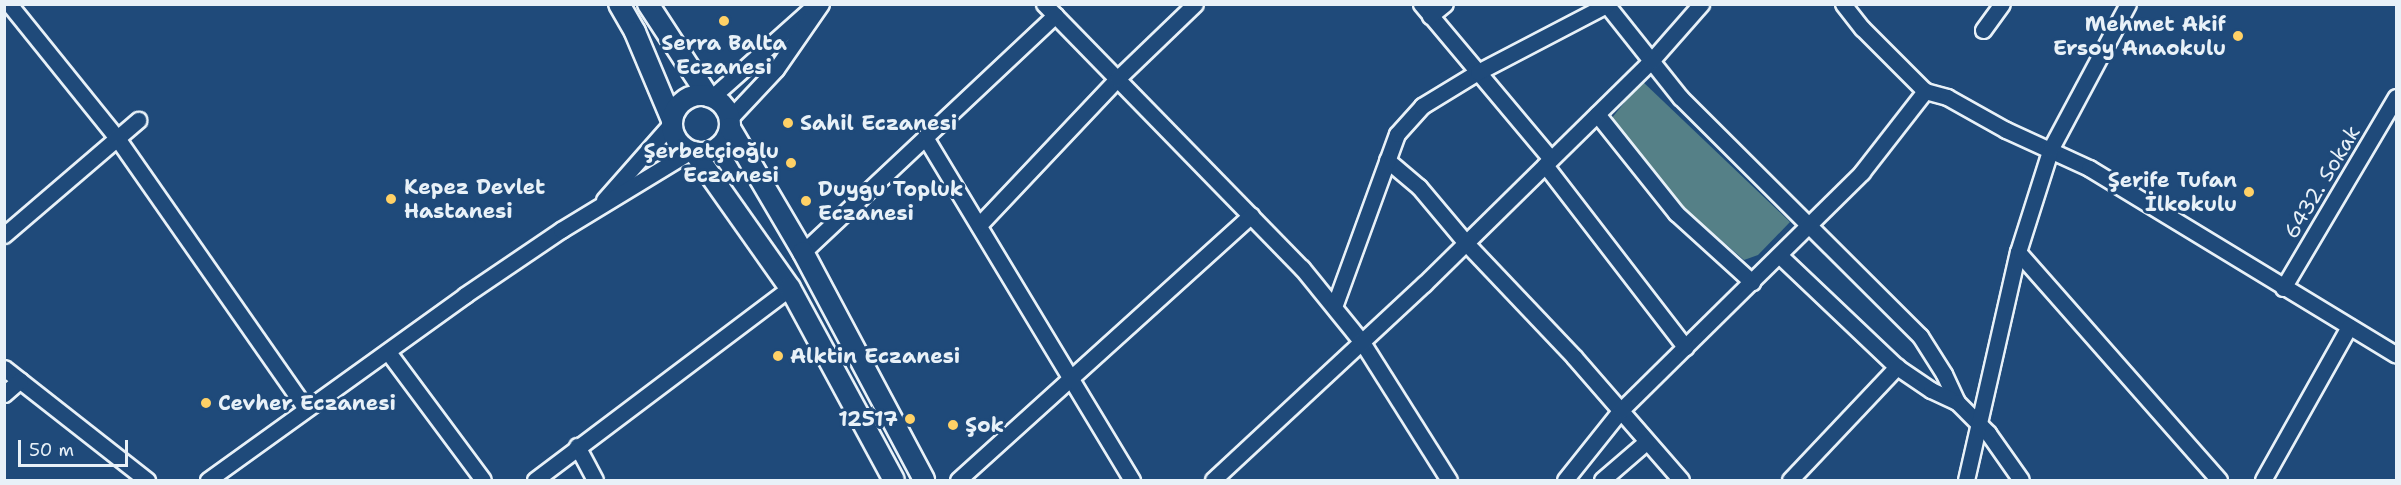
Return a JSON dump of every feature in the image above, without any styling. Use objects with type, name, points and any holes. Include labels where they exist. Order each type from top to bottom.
[{"type":"main road","points":[[619,4],[635,32],[672,121],[678,142],[693,152],[789,288],[894,480]]},
{"type":"main road","points":[[648,4],[710,96],[723,105],[730,123],[803,252],[924,480]]},
{"type":"main road","points":[[672,121],[678,105],[685,99],[693,95],[710,96]]},
{"type":"main road","points":[[693,152],[704,153],[721,145],[730,123]]},
{"type":"street","points":[[9,4],[117,138],[306,409]]},
{"type":"street","points":[[710,96],[819,4]]},
{"type":"street","points":[[730,123],[776,69],[819,4]]},
{"type":"street","points":[[979,225],[1117,79],[1195,4]]},
{"type":"street","points":[[1444,4],[1426,10],[1548,162],[1684,347]]},
{"type":"street","points":[[1213,480],[1466,243],[1651,61],[1701,4]]},
{"type":"street","points":[[1843,4],[1862,28],[1925,91],[1947,97],[2006,130],[2051,148],[2089,168],[2283,288],[2397,355]]},
{"type":"street","points":[[1983,30],[2002,4]]},
{"type":"street","points":[[1966,480],[2018,252],[2051,148],[2128,4]]},
{"type":"street","points":[[1334,307],[1397,134],[1422,106],[1478,72],[1606,5],[1680,97],[1920,336],[1944,374],[1957,402]]},
{"type":"street","points":[[803,252],[925,137],[1049,10],[1302,268],[1362,342],[1449,480]]},
{"type":"street","points":[[1565,480],[1620,411],[1862,172],[1925,91]]},
{"type":"street","name":"6432. Sokak","points":[[2283,288],[2397,98]]},
{"type":"street","points":[[1597,114],[1676,213],[1752,282]]},
{"type":"street","points":[[4,235],[138,120]]},
{"type":"street","points":[[598,207],[672,121]]},
{"type":"street","points":[[925,137],[1073,378],[1132,480]]},
{"type":"street","points":[[208,480],[465,295],[598,207],[645,182],[693,152]]},
{"type":"street","points":[[1387,160],[1419,187],[1466,243],[1574,357],[1681,480]]},
{"type":"street","points":[[958,480],[1251,216]]},
{"type":"street","points":[[2018,252],[2219,480]]},
{"type":"street","points":[[1779,255],[1897,367],[1931,390],[1957,402],[1979,423],[2012,464],[2021,480]]},
{"type":"street","points":[[535,480],[789,288]]},
{"type":"street","points":[[2263,480],[2349,327]]},
{"type":"street","points":[[388,352],[483,480]]},
{"type":"street","points":[[1790,480],[1897,367]]},
{"type":"street","points":[[4,368],[147,480]]},
{"type":"street","points":[[4,394],[20,380]]},
{"type":"street","points":[[1602,480],[1646,442]]},
{"type":"street","points":[[577,446],[595,480]]},
{"type":"green space","points":[[1642,81],[1790,222],[1758,255],[1744,260],[1685,209],[1611,119]]},
{"type":"place","name":"Serra Balta Eczanesi","points":[[724,21]]},
{"type":"place","name":"Mehmet Akif Ersoy Anaokulu","points":[[2238,36]]},
{"type":"place","name":"Sahil Eczanesi","points":[[788,123]]},
{"type":"place","name":"Şerbetçioğlu Eczanesi","points":[[791,163]]},
{"type":"place","name":"Şerife Tufan İlkokulu","points":[[2249,192]]},
{"type":"place","name":"Kepez Devlet Hastanesi","points":[[391,199]]},
{"type":"place","name":"Duygu Topluk Eczanesi","points":[[806,201]]},
{"type":"place","name":"Alktin Eczanesi","points":[[778,356]]},
{"type":"place","name":"Cevher Eczanesi","points":[[206,403]]},
{"type":"place","name":"12517","points":[[910,419]]},
{"type":"place","name":"Şok","points":[[953,425]]}]
